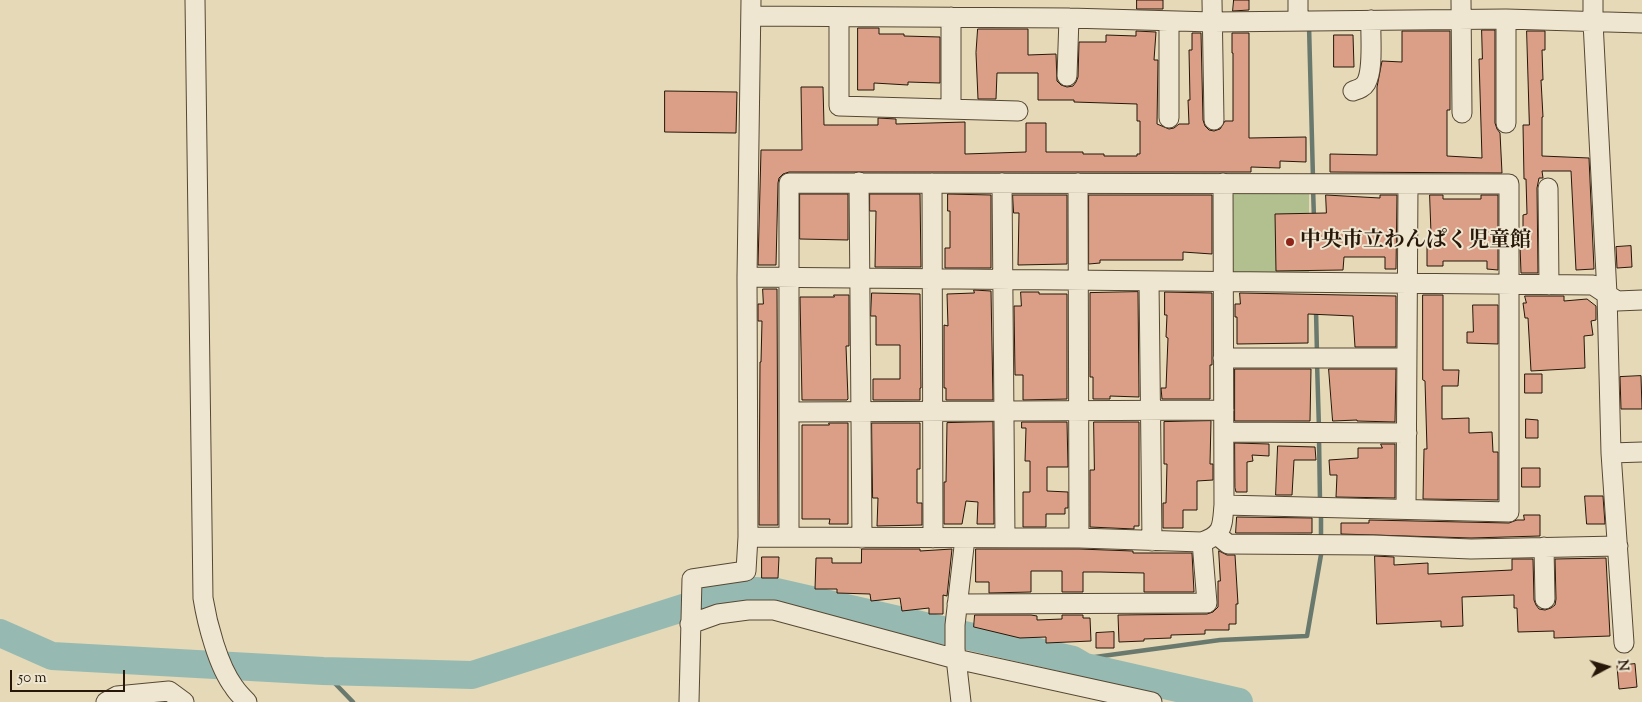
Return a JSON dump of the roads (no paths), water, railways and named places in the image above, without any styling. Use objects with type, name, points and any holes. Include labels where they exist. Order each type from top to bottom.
[{"type":"street","points":[[195,0],[204,598],[207,619],[218,654],[231,682],[247,702]]},
{"type":"street","points":[[1212,0],[1214,120]]},
{"type":"street","points":[[1298,0],[1303,21]]},
{"type":"street","points":[[1461,0],[1462,113]]},
{"type":"street","points":[[1593,0],[1592,22],[1607,294],[1611,452],[1624,642]]},
{"type":"street","points":[[689,702],[692,579],[746,571],[748,537],[747,277],[751,8],[835,12],[880,9],[1068,18],[1213,22],[1506,19],[1642,23]]},
{"type":"street","points":[[835,12],[839,106],[1018,111]]},
{"type":"street","points":[[951,109],[962,12]]},
{"type":"street","points":[[1067,76],[1068,18]]},
{"type":"street","points":[[1506,19],[1506,123]]},
{"type":"street","points":[[1353,91],[1360,89],[1366,83],[1370,71],[1371,20]]},
{"type":"street","points":[[1169,21],[1169,118]]},
{"type":"street","points":[[859,182],[862,538]]},
{"type":"street","points":[[789,537],[789,183],[1509,184],[1510,512],[1224,505]]},
{"type":"street","points":[[932,183],[933,538]]},
{"type":"street","points":[[1002,183],[1005,538]]},
{"type":"street","points":[[1078,183],[1078,538]]},
{"type":"street","points":[[957,604],[1207,603],[1210,539],[1222,529],[1224,505],[1224,184]]},
{"type":"street","points":[[1406,509],[1408,185]]},
{"type":"street","points":[[1548,188],[1549,284]]},
{"type":"street","points":[[747,277],[1593,285],[1617,301],[1642,300]]},
{"type":"street","points":[[1149,281],[1152,541]]},
{"type":"street","points":[[1223,358],[1407,358]]},
{"type":"street","points":[[789,412],[1224,410]]},
{"type":"street","points":[[1224,432],[1407,433]]},
{"type":"street","points":[[1611,452],[1642,452]]},
{"type":"street","points":[[748,537],[1078,538],[1152,541],[1210,539],[1228,544],[1332,544],[1471,549],[1618,546]]},
{"type":"street","points":[[961,702],[955,625],[965,538]]},
{"type":"street","points":[[1544,548],[1545,599]]},
{"type":"street","points":[[691,612],[718,614],[748,610],[774,610],[1152,702]]},
{"type":"street","points":[[106,702],[117,696],[169,691],[184,702]]},
{"type":"waterway","points":[[1309,25],[1313,179]]},
{"type":"waterway","points":[[1313,187],[1314,219]]},
{"type":"waterway","points":[[1316,310],[1317,354]]},
{"type":"waterway","points":[[1317,362],[1319,429]]},
{"type":"waterway","points":[[1319,437],[1320,502]]},
{"type":"waterway","points":[[1321,512],[1321,539]]},
{"type":"waterway","points":[[1073,660],[1220,640],[1307,636],[1322,549]]},
{"type":"waterway","points":[[0,633],[52,656],[323,671],[472,675],[730,593],[776,592],[1073,660],[1085,667],[1239,702]]},
{"type":"waterway","points":[[323,671],[353,702]]},
{"type":"place","name":"中央市立わんぱく児童館","points":[[1290,242]]}]
